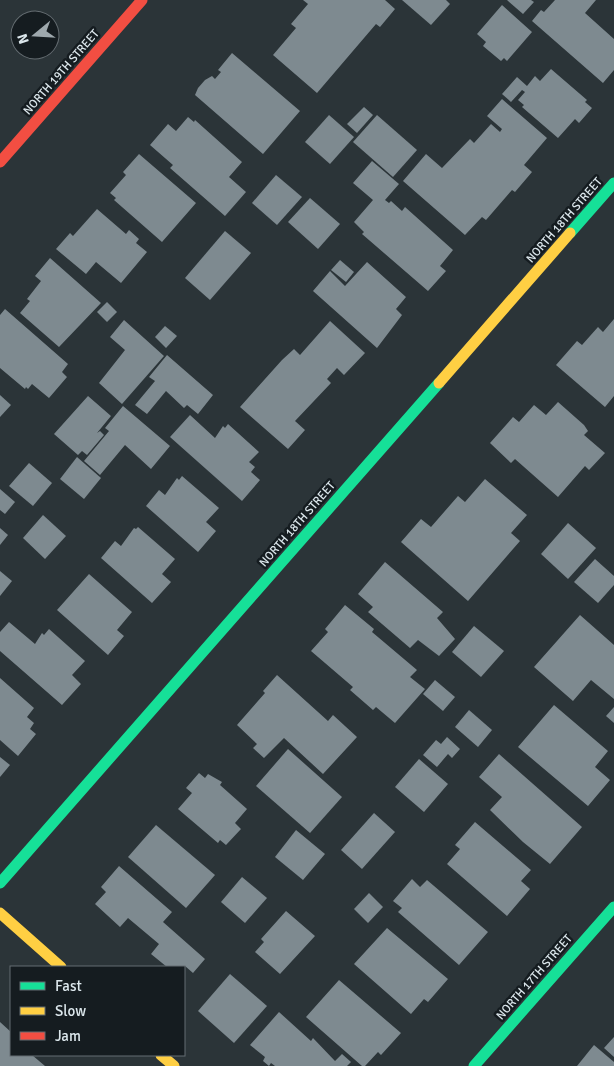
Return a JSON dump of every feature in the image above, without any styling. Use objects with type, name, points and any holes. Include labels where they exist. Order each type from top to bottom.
[{"type":"street","name":"NORTH 19TH STREET","points":[[0,162],[142,0]]},
{"type":"street","name":"NORTH 18TH STREET","points":[[0,883],[614,183]]},
{"type":"street","name":"NORTH 17TH STREET","points":[[474,1066],[614,906]]},
{"type":"street","points":[[0,914],[60,966]]},
{"type":"street","points":[[162,1056],[174,1066]]},
{"type":"building","points":[[303,0],[385,0],[395,9],[380,27],[376,24],[317,93],[273,55],[296,28],[291,24],[308,4]]},
{"type":"building","points":[[402,0],[446,0],[450,4],[431,25]]},
{"type":"building","points":[[507,0],[531,0],[534,2],[523,14]]},
{"type":"building","points":[[555,0],[596,0],[585,13],[614,39],[614,70],[603,83],[532,21],[541,10],[544,12]]},
{"type":"building","points":[[502,5],[532,32],[507,61],[504,58],[501,61],[483,46],[486,42],[477,34]]},
{"type":"building","points":[[232,53],[300,111],[263,154],[195,95],[205,80],[212,76],[215,79],[221,72],[218,70]]},
{"type":"building","points":[[551,69],[587,100],[585,102],[592,108],[579,123],[575,119],[558,138],[522,107],[524,105],[518,100],[525,92],[522,90],[511,102],[502,94],[517,77],[527,86],[535,76],[540,81]]},
{"type":"building","points":[[502,99],[547,138],[524,165],[532,172],[515,192],[512,190],[486,220],[482,217],[465,235],[403,181],[426,154],[442,168],[470,139],[474,143],[491,124],[500,132],[502,129],[487,116]]},
{"type":"building","points":[[364,107],[373,115],[357,133],[347,124]]},
{"type":"building","points":[[329,115],[354,137],[330,164],[305,142]]},
{"type":"building","points":[[377,115],[417,150],[393,177],[353,142]]},
{"type":"building","points":[[188,117],[194,122],[195,120],[242,162],[229,177],[246,192],[225,216],[170,168],[173,165],[150,145],[168,124],[176,131]]},
{"type":"building","points":[[139,154],[196,203],[162,242],[114,200],[116,198],[110,193],[126,175],[123,172]]},
{"type":"building","points":[[372,161],[399,184],[385,200],[389,203],[391,201],[402,211],[405,207],[453,250],[440,266],[446,271],[428,291],[362,234],[364,232],[354,222],[373,200],[353,183]]},
{"type":"building","points":[[276,175],[302,197],[277,225],[252,203]]},
{"type":"building","points":[[310,198],[340,224],[318,249],[288,222]]},
{"type":"building","points":[[97,209],[126,234],[129,230],[139,239],[136,243],[147,252],[121,283],[96,262],[86,274],[56,249],[70,233],[73,236]]},
{"type":"building","points":[[225,231],[251,253],[210,300],[185,278]]},
{"type":"building","points":[[50,258],[101,303],[59,347],[20,313],[30,301],[27,299],[41,281],[35,276]]},
{"type":"building","points":[[340,260],[354,272],[346,282],[331,270]]},
{"type":"building","points":[[367,262],[406,297],[396,309],[402,315],[377,348],[313,291],[330,271],[345,286]]},
{"type":"building","points":[[107,302],[117,312],[107,322],[97,312]]},
{"type":"building","points":[[5,309],[68,364],[62,372],[67,377],[49,398],[32,384],[28,389],[26,387],[25,389],[0,368],[0,315]]},
{"type":"building","points":[[614,319],[614,396],[605,407],[556,365],[577,341],[582,345],[598,327],[603,332]]},
{"type":"building","points":[[124,320],[164,356],[122,404],[99,383],[125,350],[110,337]]},
{"type":"building","points":[[330,321],[365,353],[344,375],[337,368],[327,379],[331,383],[295,421],[305,430],[288,449],[240,407],[282,360],[294,349],[300,355]]},
{"type":"building","points":[[165,326],[177,336],[166,348],[155,337]]},
{"type":"building","points":[[167,355],[213,395],[198,414],[187,405],[184,408],[166,391],[147,414],[135,405],[155,381],[149,377]]},
{"type":"building","points":[[0,395],[11,405],[0,417]]},
{"type":"building","points":[[88,396],[111,416],[97,433],[100,431],[104,435],[87,455],[82,451],[78,455],[54,434]]},
{"type":"building","points":[[558,402],[584,425],[588,431],[584,435],[605,453],[589,470],[585,466],[558,497],[515,459],[511,463],[490,443],[513,417],[519,422],[534,405],[546,415]]},
{"type":"building","points":[[123,406],[170,446],[151,469],[125,445],[100,475],[84,461],[109,431],[105,428]]},
{"type":"building","points":[[190,415],[215,438],[223,426],[225,428],[228,424],[259,452],[249,462],[255,467],[251,472],[260,480],[242,501],[170,437]]},
{"type":"building","points":[[77,457],[101,478],[84,499],[60,479]]},
{"type":"building","points":[[29,463],[52,483],[33,506],[9,486]]},
{"type":"building","points":[[182,476],[219,508],[206,522],[216,531],[198,552],[146,506],[159,490],[165,495],[177,478],[179,480]]},
{"type":"building","points":[[485,479],[527,515],[511,533],[520,541],[468,601],[401,542],[421,519],[431,527],[458,496],[465,502]]},
{"type":"building","points":[[0,489],[15,502],[5,514],[0,510]]},
{"type":"building","points":[[43,515],[66,536],[45,559],[23,538]]},
{"type":"building","points":[[568,523],[596,548],[568,579],[541,554]]},
{"type":"building","points":[[138,527],[175,559],[162,574],[171,582],[152,603],[101,558],[115,541],[121,546],[134,528]]},
{"type":"building","points":[[0,528],[8,535],[0,545]]},
{"type":"building","points":[[595,559],[614,576],[614,585],[598,603],[574,582]]},
{"type":"building","points":[[385,562],[443,612],[437,618],[455,639],[439,656],[418,640],[410,648],[368,612],[373,607],[358,594]]},
{"type":"building","points":[[0,571],[12,581],[0,596]]},
{"type":"building","points":[[89,574],[132,612],[117,630],[124,636],[108,655],[57,610]]},
{"type":"building","points":[[345,605],[374,629],[372,632],[417,670],[410,677],[425,689],[395,723],[376,707],[373,710],[350,690],[353,687],[311,651],[328,632],[325,629]]},
{"type":"building","points":[[580,615],[614,645],[614,699],[591,680],[573,701],[534,667]]},
{"type":"building","points":[[9,622],[35,644],[42,633],[44,635],[49,629],[85,661],[72,675],[81,684],[62,705],[0,651],[0,632]]},
{"type":"building","points":[[474,626],[504,651],[481,677],[452,652]]},
{"type":"building","points":[[277,675],[328,721],[333,715],[357,737],[323,774],[284,738],[264,758],[253,748],[257,744],[237,725],[265,693],[263,691]]},
{"type":"building","points":[[0,678],[34,708],[27,717],[34,723],[30,729],[36,734],[18,756],[0,740]]},
{"type":"building","points":[[435,680],[455,697],[443,711],[423,694]]},
{"type":"building","points":[[554,705],[608,751],[595,767],[610,780],[588,806],[518,747]]},
{"type":"building","points":[[614,707],[614,723],[606,716]]},
{"type":"building","points":[[469,710],[492,730],[478,747],[455,727]]},
{"type":"building","points":[[447,737],[460,749],[452,758],[448,754],[437,767],[423,755],[436,740],[441,744]]},
{"type":"building","points":[[288,749],[342,797],[310,833],[256,786]]},
{"type":"building","points":[[499,754],[582,827],[550,864],[523,842],[490,810],[502,797],[479,777]]},
{"type":"building","points":[[0,757],[10,765],[0,777]]},
{"type":"building","points":[[419,759],[448,784],[424,812],[395,787]]},
{"type":"building","points":[[199,773],[205,778],[208,774],[222,782],[220,785],[247,809],[235,823],[241,829],[226,845],[220,840],[218,843],[178,809],[192,793],[186,788]]},
{"type":"building","points":[[374,813],[395,832],[362,869],[341,850]]},
{"type":"building","points":[[475,822],[531,870],[521,881],[530,889],[507,916],[447,864],[460,849],[455,845]]},
{"type":"building","points":[[156,825],[215,875],[186,908],[128,857]]},
{"type":"building","points":[[296,830],[325,854],[303,880],[275,857]]},
{"type":"building","points":[[119,866],[172,912],[163,922],[205,959],[193,973],[185,966],[166,966],[151,954],[159,944],[128,918],[120,927],[95,904],[106,892],[101,887]]},
{"type":"building","points":[[242,877],[267,898],[245,923],[221,902]]},
{"type":"building","points":[[412,879],[420,887],[427,880],[488,932],[459,965],[398,912],[402,908],[393,901]]},
{"type":"building","points":[[369,893],[383,907],[368,923],[354,909]]},
{"type":"building","points":[[286,911],[315,936],[280,974],[255,952],[264,942],[261,939]]},
{"type":"building","points":[[387,928],[448,979],[428,1002],[424,999],[411,1014],[354,964]]},
{"type":"building","points":[[230,974],[267,1006],[234,1043],[198,1011]]},
{"type":"building","points":[[339,980],[401,1033],[381,1055],[378,1052],[365,1066],[362,1066],[306,1017]]},
{"type":"building","points":[[279,1012],[311,1041],[313,1038],[335,1061],[342,1054],[351,1062],[347,1066],[275,1066],[271,1063],[269,1066],[263,1061],[265,1057],[250,1045]]},
{"type":"building","points":[[0,1022],[10,1031],[10,1056],[33,1056],[45,1066],[0,1066]]},
{"type":"building","points":[[614,1037],[614,1057],[604,1048]]},
{"type":"building","points":[[594,1045],[614,1062],[614,1066],[577,1066]]},
{"type":"traffic: fast","points":[[570,233],[614,183]]},
{"type":"traffic: fast","points":[[0,883],[439,383]]},
{"type":"traffic: fast","points":[[474,1066],[614,907]]},
{"type":"traffic: slow","points":[[439,383],[570,233]]},
{"type":"traffic: slow","points":[[0,913],[60,966]]},
{"type":"traffic: slow","points":[[162,1056],[174,1066]]},
{"type":"traffic: jam","points":[[0,162],[142,0]]}]
